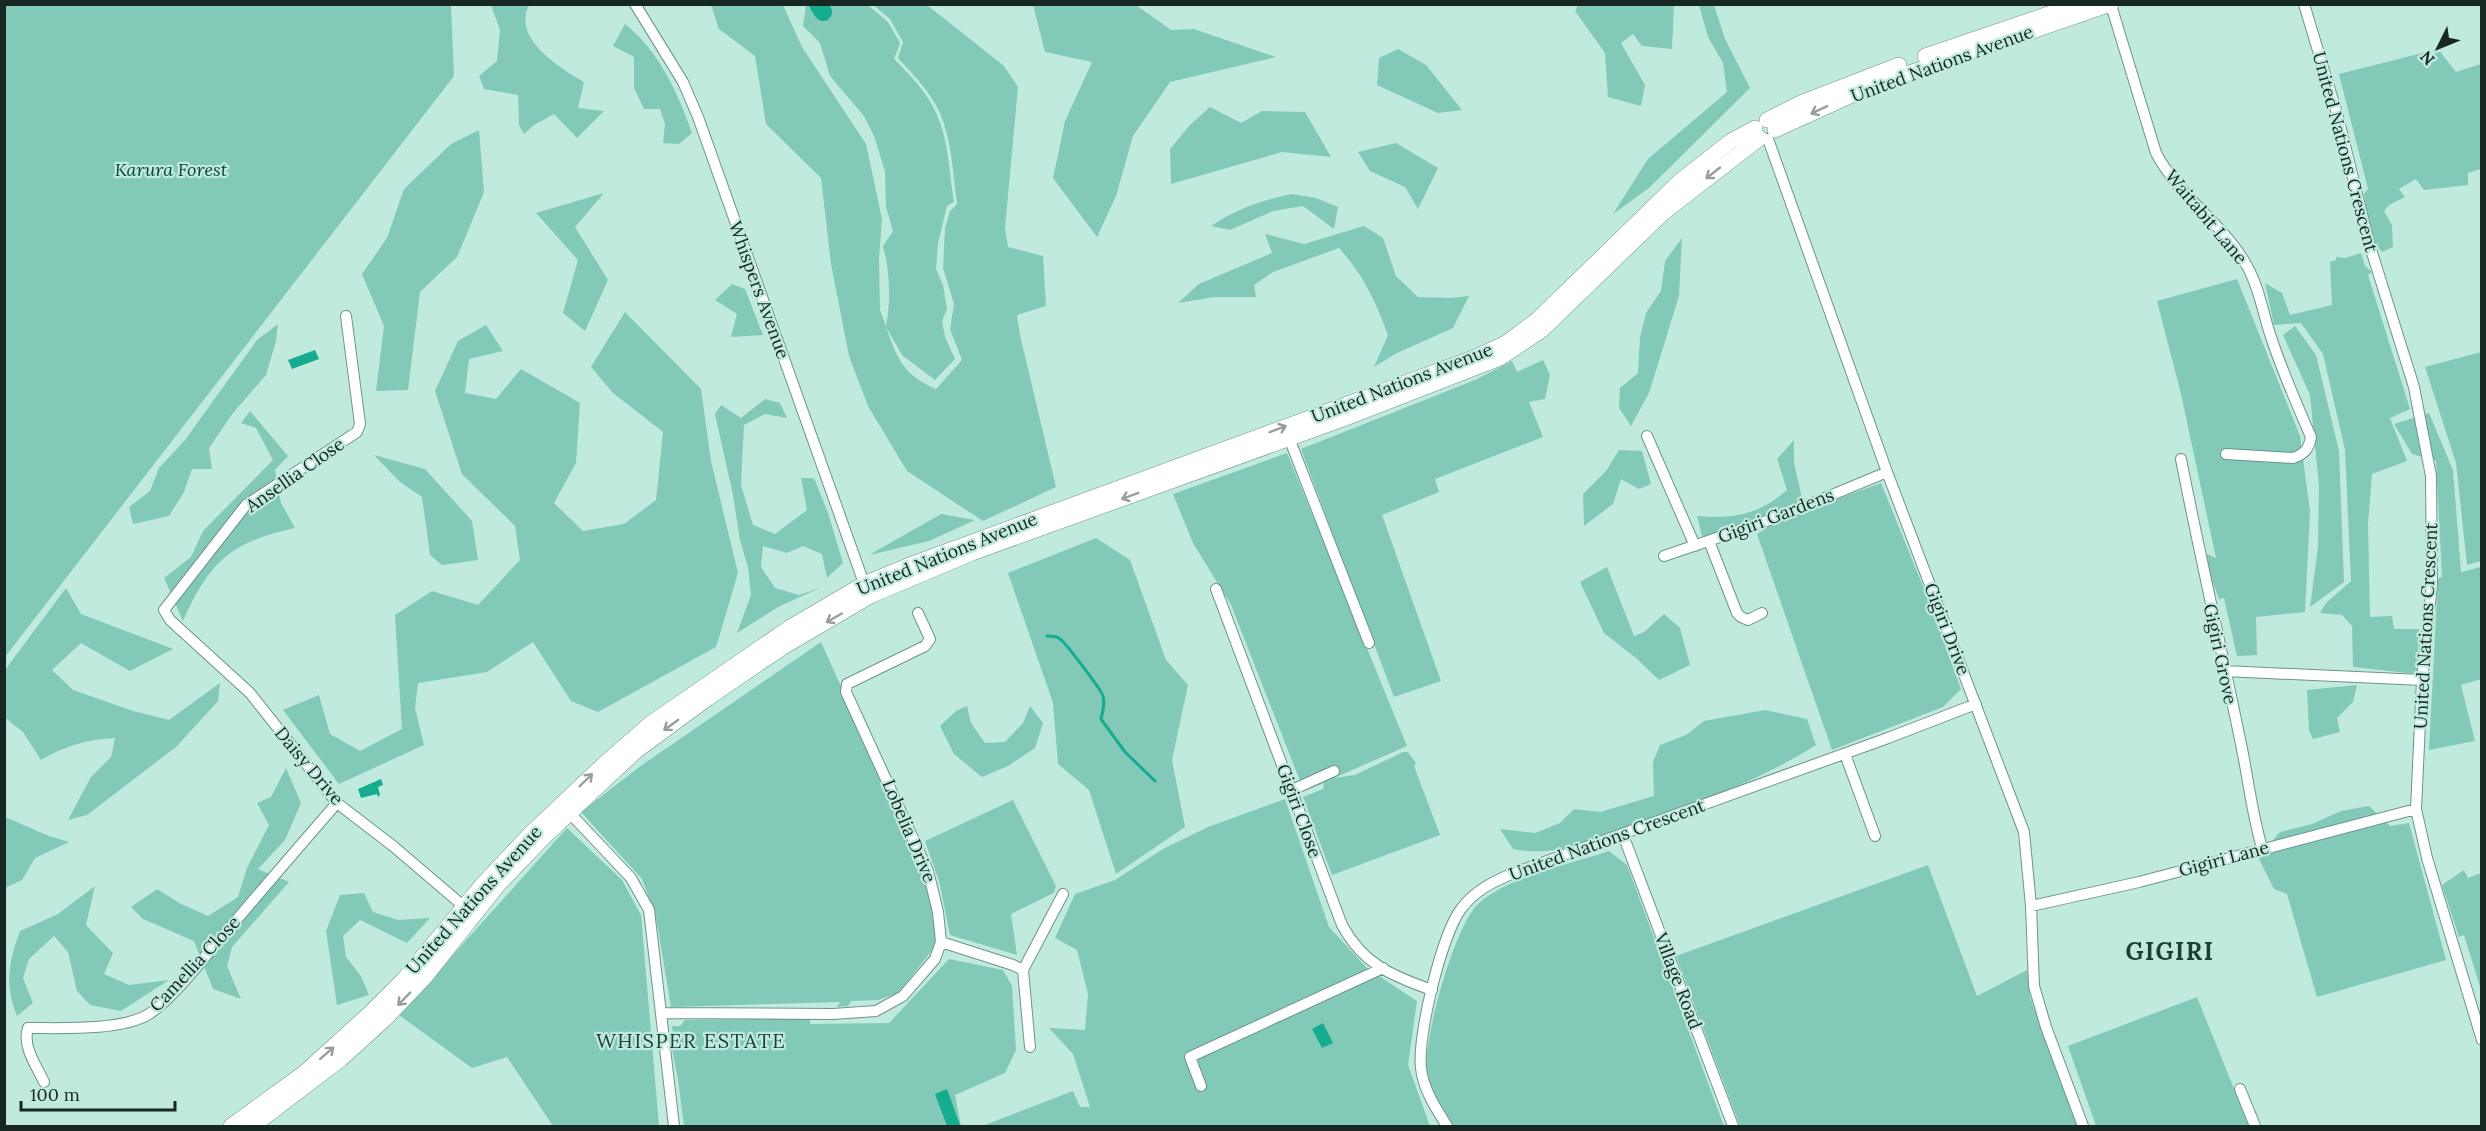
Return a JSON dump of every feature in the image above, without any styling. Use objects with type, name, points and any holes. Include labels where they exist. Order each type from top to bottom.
[{"type":"street","name":"Whispers Avenue","points":[[635,4],[683,82],[698,117],[867,590]]},
{"type":"street","name":"United Nations Avenue","points":[[231,1126],[289,1084],[345,1037],[404,979],[470,907],[530,834],[566,808],[603,765],[651,723],[789,628],[987,535],[1199,465],[1289,438],[1471,371],[1519,347],[1542,330],[1663,213],[1803,102],[1871,75],[2078,4]]},
{"type":"street","name":"United Nations Crescent","points":[[2304,4],[2338,117],[2369,243],[2414,387],[2431,476],[2432,584],[2422,680],[2416,809],[2427,858],[2477,1005],[2481,1040]]},
{"type":"street","name":"United Nations Avenue","points":[[1199,465],[1506,343],[1538,320],[1680,181],[1731,141],[1765,131],[1874,85],[2111,5]]},
{"type":"street","name":"Waitabit Lane","points":[[2111,5],[2156,153],[2163,166],[2247,265],[2260,297],[2271,338],[2312,437],[2309,447],[2302,455],[2293,458],[2226,454]]},
{"type":"street","name":"Gigiri Drive","points":[[1765,131],[1887,472],[2024,832],[2031,906],[2034,986],[2046,1028],[2083,1126]]},
{"type":"street","name":"Ansellia Close","points":[[166,610],[164,610],[246,505],[357,432],[360,424],[346,316]]},
{"type":"street","points":[[1647,436],[1695,546]]},
{"type":"street","points":[[1289,438],[1369,643]]},
{"type":"street","name":"Gigiri Grove","points":[[2181,459],[2243,755],[2252,814],[2262,848]]},
{"type":"street","name":"Gigiri Gardens","points":[[1664,556],[1784,515],[1887,472]]},
{"type":"street","points":[[1709,541],[1737,613],[1748,620],[1762,613]]},
{"type":"street","name":"Gigiri Close","points":[[1216,589],[1342,925],[1352,943],[1366,959],[1395,977],[1432,990]]},
{"type":"street","name":"Daisy Drive","points":[[166,610],[171,620],[250,693],[337,803],[470,907]]},
{"type":"street","name":"Lobelia Drive","points":[[918,613],[930,639],[925,646],[857,677],[847,684],[846,692],[928,871],[938,912],[941,942]]},
{"type":"street","points":[[2224,671],[2422,680]]},
{"type":"street","name":"United Nations Crescent","points":[[1447,1126],[1436,1109],[1424,1082],[1421,1067],[1422,1034],[1432,990],[1454,921],[1468,900],[1482,889],[1514,873],[1845,754],[1976,704]]},
{"type":"street","points":[[1845,754],[1875,836]]},
{"type":"street","points":[[1292,790],[1334,771]]},
{"type":"street","name":"Camellia Close","points":[[44,1082],[26,1044],[25,1037],[28,1028],[77,1028],[108,1025],[135,1020],[150,1014],[186,979],[337,803]]},
{"type":"street","points":[[566,808],[631,878],[649,910],[674,1126]]},
{"type":"street","name":"Gigiri Lane","points":[[2031,906],[2139,882],[2416,809]]},
{"type":"street","name":"Village Road","points":[[1623,835],[1733,1126]]},
{"type":"street","points":[[1030,1047],[1023,970],[1063,894]]},
{"type":"street","name":"United Nations Avenue","points":[[253,1126],[341,1059],[386,1018],[425,977],[470,907]]},
{"type":"street","points":[[662,1012],[833,1014],[876,1011],[903,996],[930,967],[941,942],[1014,965],[1023,970]]},
{"type":"street","points":[[1201,1086],[1190,1057],[1383,968]]},
{"type":"street","points":[[2240,1089],[2254,1126]]},
{"type":"green space","name":"Karura Forest","points":[[5,4],[451,5],[454,76],[5,657]]},
{"type":"green space","points":[[491,5],[529,5],[525,17],[527,29],[533,41],[541,51],[563,69],[584,82],[578,108],[604,111],[577,138],[554,114],[534,125],[524,134],[519,125],[518,95],[484,89],[479,76],[497,61],[500,30]]},
{"type":"green space","points":[[711,5],[783,5],[802,47],[866,144],[882,219],[879,259],[880,310],[886,326],[889,286],[883,246],[893,231],[886,207],[885,171],[874,136],[864,116],[830,76],[820,43],[803,26],[806,5],[868,5],[888,22],[900,43],[894,59],[924,92],[941,125],[954,202],[947,206],[938,243],[936,269],[943,285],[947,309],[942,321],[945,337],[955,359],[935,380],[902,355],[886,327],[903,364],[916,378],[936,389],[962,360],[950,329],[954,304],[943,268],[945,228],[950,211],[957,204],[952,158],[940,113],[932,98],[898,58],[903,42],[890,19],[873,5],[927,5],[1004,66],[1018,87],[1005,228],[1008,247],[1043,256],[1046,306],[1017,315],[1056,487],[983,521],[907,471],[868,406],[849,356],[831,264],[821,178],[766,124],[755,56],[719,29]]},
{"type":"green space","points":[[1033,5],[1136,5],[1171,30],[1194,29],[1276,57],[1170,82],[1133,136],[1116,196],[1097,237],[1053,178],[1065,121],[1092,62],[1045,52]]},
{"type":"green space","points":[[1578,5],[1674,5],[1672,49],[1642,46],[1633,34],[1621,43],[1645,85],[1641,106],[1608,97],[1605,53],[1575,11]]},
{"type":"green space","points":[[1699,5],[1714,5],[1725,39],[1750,88],[1649,188],[1613,214],[1648,159],[1727,92],[1723,63],[1708,37]]},
{"type":"green space","points":[[625,24],[648,47],[674,88],[692,133],[679,144],[663,143],[665,124],[660,109],[644,109],[634,88],[634,57],[613,46]]},
{"type":"green space","points":[[1398,49],[1426,65],[1462,110],[1438,113],[1377,85],[1379,58]]},
{"type":"green space","points":[[2438,49],[2456,72],[2481,64],[2481,169],[2468,173],[2468,185],[2424,190],[2416,179],[2399,189],[2405,197],[2389,205],[2384,211],[2392,225],[2393,247],[2382,252],[2371,238],[2364,194],[2368,189],[2339,74]]},
{"type":"green space","points":[[1210,107],[1241,123],[1262,111],[1305,112],[1331,157],[1282,152],[1171,184],[1170,149],[1190,125]]},
{"type":"green space","points":[[479,130],[484,192],[457,257],[420,292],[408,390],[376,391],[384,326],[362,274],[387,238],[404,189],[451,144]]},
{"type":"green space","points":[[1396,143],[1438,168],[1418,209],[1405,187],[1370,171],[1358,152]]},
{"type":"green space","points":[[604,193],[575,227],[608,280],[585,331],[563,313],[578,260],[536,213]]},
{"type":"green space","points":[[1292,194],[1316,198],[1338,207],[1334,229],[1303,206],[1273,211],[1230,230],[1211,226],[1250,206]]},
{"type":"green space","points":[[1364,226],[1383,238],[1396,276],[1418,297],[1469,296],[1453,328],[1395,354],[1374,367],[1388,335],[1368,289],[1339,248],[1273,272],[1254,285],[1256,297],[1215,297],[1178,303],[1199,284],[1272,253],[1265,234],[1304,244]]},
{"type":"green space","points":[[1682,238],[1679,296],[1649,393],[1631,426],[1619,408],[1620,388],[1638,373],[1640,337],[1646,313],[1661,291],[1665,261]]},
{"type":"green space","points":[[2361,253],[2365,266],[2372,272],[2368,275],[2410,409],[2390,418],[2407,461],[2372,474],[2368,524],[2370,617],[2392,616],[2394,629],[2419,629],[2417,674],[2353,667],[2352,626],[2342,615],[2320,613],[2326,603],[2351,581],[2345,450],[2323,354],[2301,323],[2274,325],[2265,283],[2282,293],[2290,315],[2332,305],[2330,262],[2336,260],[2336,257],[2345,258]]},
{"type":"green space","points":[[2237,279],[2300,436],[2310,511],[2305,612],[2256,617],[2257,655],[2237,656],[2224,598],[2219,599],[2204,553],[2216,558],[2181,394],[2157,301]]},
{"type":"green space","points":[[732,284],[745,289],[763,335],[731,337],[737,314],[715,300]]},
{"type":"green space","points":[[625,312],[701,389],[711,461],[738,573],[716,647],[598,712],[571,701],[533,642],[487,672],[418,683],[415,708],[424,745],[339,784],[283,710],[319,695],[330,734],[360,751],[402,729],[395,615],[432,591],[478,605],[520,560],[515,526],[462,474],[435,391],[458,341],[486,325],[503,351],[469,359],[465,393],[496,399],[521,369],[580,403],[576,463],[554,503],[583,531],[624,524],[656,500],[663,432],[613,393],[591,367]]},
{"type":"green space","points":[[278,324],[276,341],[266,375],[233,413],[209,448],[212,469],[192,469],[184,492],[169,516],[133,524],[129,507],[150,491],[159,468],[185,440],[257,340]]},
{"type":"green space","points":[[2295,326],[2316,355],[2339,451],[2344,582],[2310,607],[2318,547],[2319,486],[2310,395],[2283,335]]},
{"type":"green space","points":[[2481,352],[2481,561],[2467,565],[2456,463],[2425,367]]},
{"type":"green space","points":[[1543,360],[1550,375],[1545,399],[1529,402],[1543,437],[1435,479],[1439,492],[1382,515],[1441,681],[1394,697],[1301,449],[1475,380],[1512,361],[1517,372]]},
{"type":"green space","points":[[765,399],[780,403],[787,418],[765,414],[744,425],[741,485],[753,525],[775,534],[807,510],[801,478],[814,478],[828,513],[843,563],[827,578],[822,554],[803,546],[787,553],[763,546],[761,567],[775,588],[799,595],[820,588],[778,607],[737,633],[751,595],[748,567],[740,540],[733,495],[715,414],[721,405],[741,418]]},
{"type":"green space","points":[[250,411],[288,456],[275,470],[281,503],[295,528],[254,540],[225,557],[203,583],[183,621],[164,578],[191,557],[203,531],[273,460],[256,428],[241,423]]},
{"type":"green space","points":[[2429,413],[2453,470],[2461,572],[2481,567],[2481,679],[2461,685],[2475,741],[2429,750],[2438,579],[2442,577],[2436,461],[2412,454],[2394,424]]},
{"type":"green space","points":[[1794,440],[1794,463],[1805,511],[1881,483],[1927,596],[1961,689],[1943,707],[1832,750],[1757,534],[1765,529],[1702,536],[1697,516],[1723,517],[1745,514],[1766,505],[1787,490],[1777,459]]},
{"type":"green space","points":[[1619,450],[1642,451],[1651,484],[1639,489],[1621,479],[1613,504],[1584,526],[1583,494],[1606,471]]},
{"type":"green space","points":[[1287,453],[1407,746],[1334,778],[1355,775],[1403,752],[1408,752],[1416,763],[1414,766],[1440,835],[1332,875],[1303,797],[1323,789],[1324,783],[1304,791],[1231,605],[1193,543],[1173,494]]},
{"type":"green space","points":[[374,455],[425,469],[472,521],[478,560],[442,565],[430,555],[422,497],[400,482]]},
{"type":"green space","points":[[941,514],[975,520],[929,541],[869,555]]},
{"type":"green space","points":[[1096,538],[1130,560],[1166,660],[1188,685],[1172,760],[1185,827],[1116,874],[1089,790],[1058,764],[1053,703],[1008,573]]},
{"type":"green space","points":[[1607,567],[1634,636],[1644,632],[1664,614],[1680,628],[1690,665],[1659,680],[1604,633],[1580,582]]},
{"type":"green space","points":[[66,588],[81,614],[173,649],[130,671],[81,643],[52,670],[73,690],[133,711],[169,720],[220,683],[218,701],[176,747],[87,815],[68,820],[91,777],[111,757],[115,738],[76,744],[41,760],[23,732],[4,717],[5,670]]},
{"type":"green space","points":[[821,642],[924,870],[938,943],[898,993],[878,1000],[851,1001],[848,1006],[837,1007],[840,1002],[671,1007],[656,917],[642,879],[581,812],[642,765]]},
{"type":"green space","points":[[2357,685],[2353,702],[2337,718],[2340,732],[2313,739],[2309,730],[2307,690]]},
{"type":"green space","points":[[967,706],[971,723],[985,743],[1005,742],[1023,723],[1030,706],[1043,723],[1035,748],[1008,766],[982,777],[954,754],[940,726],[956,711]]},
{"type":"green space","points":[[1765,710],[1807,719],[1816,745],[1776,768],[1735,787],[1582,844],[1548,851],[1513,849],[1500,829],[1535,833],[1560,823],[1574,809],[1600,812],[1654,796],[1653,762],[1660,745],[1686,735],[1704,721]]},
{"type":"green space","points":[[286,768],[301,803],[285,840],[258,869],[289,882],[232,947],[227,966],[241,999],[213,989],[194,941],[143,919],[131,907],[157,889],[181,904],[208,916],[238,897],[247,868],[269,825],[257,803],[271,797]]},
{"type":"green space","points":[[1285,799],[1329,927],[1367,968],[1417,1001],[1408,1065],[1430,1126],[982,1126],[1073,1091],[1080,1107],[1090,1107],[1073,1054],[1049,1028],[1085,1030],[1088,994],[1077,950],[1055,938],[1075,894],[1115,880],[1163,849],[1208,827]]},
{"type":"green space","points":[[1013,800],[1056,886],[1054,893],[1011,914],[1017,955],[950,935],[939,881],[925,841]]},
{"type":"green space","points":[[2369,806],[2390,826],[2409,823],[2446,960],[2317,997],[2287,894],[2274,889],[2258,857],[2280,832],[2312,824],[2341,811]]},
{"type":"green space","points":[[5,817],[69,842],[35,858],[22,880],[5,888]]},
{"type":"green space","points":[[567,828],[622,880],[641,915],[659,1126],[553,1126],[507,1057],[472,1068],[399,1015]]},
{"type":"green space","points":[[1609,851],[1627,865],[1724,1126],[1453,1126],[1430,1089],[1426,1067],[1428,1045],[1440,990],[1449,962],[1469,917],[1478,904],[1505,886],[1540,872]]},
{"type":"green space","points":[[1928,865],[1977,996],[2027,970],[2030,997],[2078,1126],[1740,1126],[1676,956]]},
{"type":"green space","points":[[2464,870],[2468,878],[2481,873],[2481,990],[2464,935],[2459,937],[2442,885]]},
{"type":"green space","points":[[95,886],[86,925],[113,953],[104,974],[129,985],[169,980],[121,1011],[90,1005],[77,991],[68,952],[54,936],[29,959],[23,978],[33,1003],[17,1016],[9,983],[13,952],[20,931],[58,914]]},
{"type":"green space","points":[[364,893],[373,912],[398,920],[430,918],[407,943],[360,920],[343,936],[346,957],[361,976],[369,995],[337,1005],[326,931],[340,895]]},
{"type":"green space","points":[[949,959],[1003,970],[1012,986],[1016,1050],[1005,1073],[955,1095],[961,1126],[684,1126],[670,1038],[673,1034],[672,1026],[680,1026],[685,1020],[810,1018],[810,1024],[889,1023]]},
{"type":"green space","points":[[2197,997],[2249,1126],[2096,1126],[2068,1046]]},
{"type":"shaded area","points":[[315,350],[319,359],[292,369],[288,360]]},
{"type":"shaded area","points":[[381,779],[383,785],[378,787],[380,795],[378,797],[377,794],[361,798],[358,789]]},
{"type":"shaded area","points":[[1323,1023],[1333,1043],[1322,1048],[1312,1029]]},
{"type":"shaded area","points":[[947,1089],[960,1125],[947,1126],[935,1094]]},
{"type":"waterway","points":[[818,4],[823,12]]},
{"type":"waterway","points":[[1047,636],[1060,639],[1083,667],[1103,696],[1101,719],[1125,752],[1155,781]]},
{"type":"district","name":"GIGIRI","points":[[2170,952]]},
{"type":"district","name":"WHISPER ESTATE","points":[[691,1041]]}]
